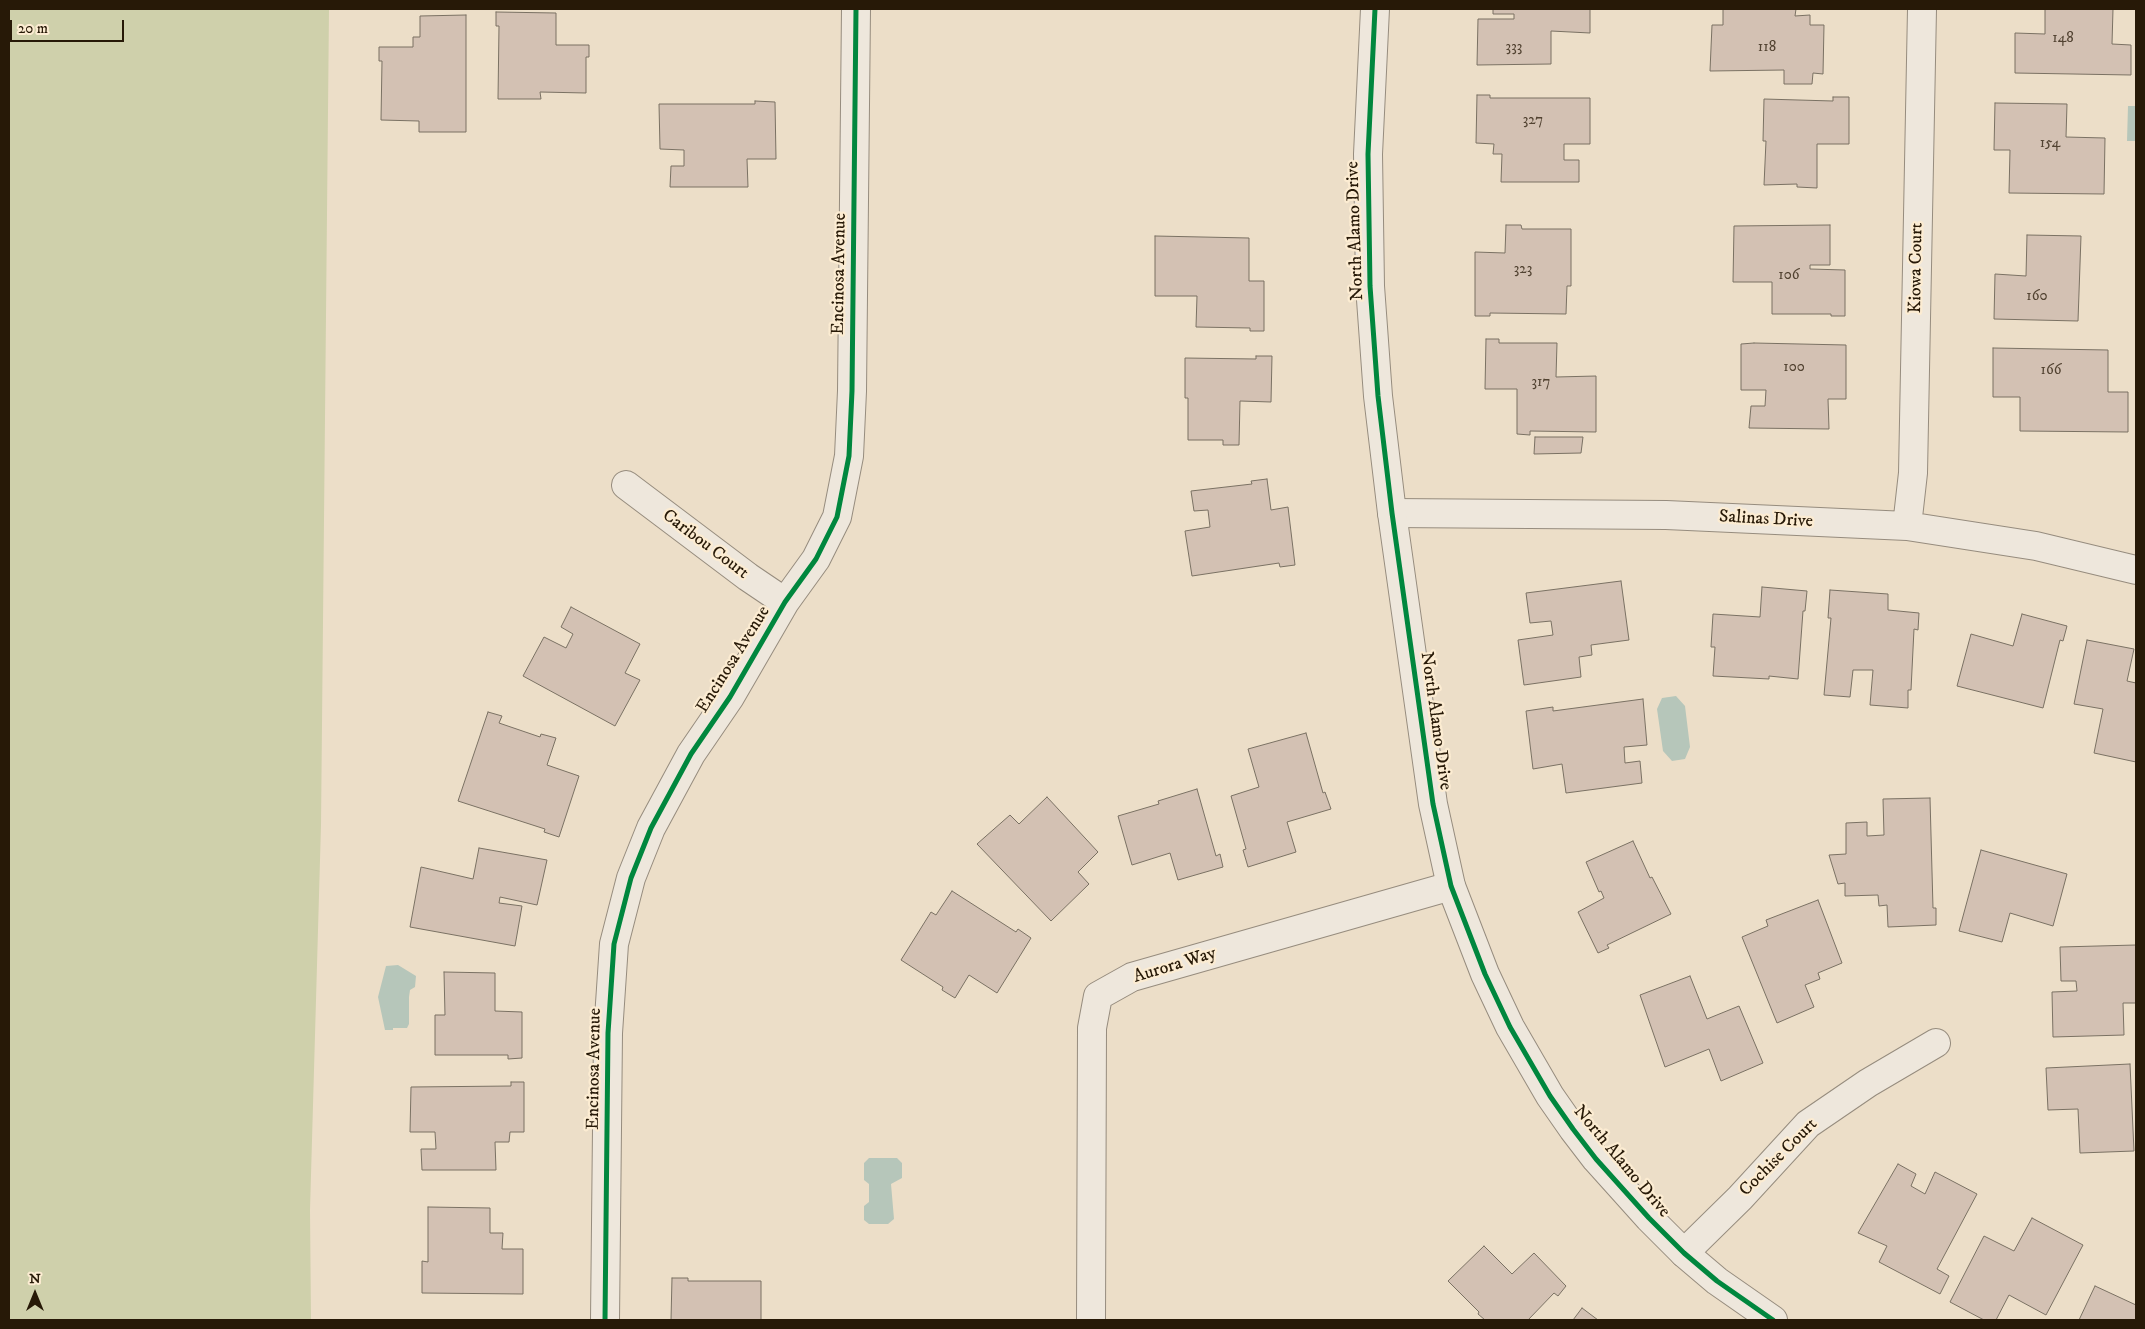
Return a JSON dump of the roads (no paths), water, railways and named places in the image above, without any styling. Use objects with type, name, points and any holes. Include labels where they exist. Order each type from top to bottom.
[{"type":"street","name":"Encinosa Avenue","points":[[606,1320],[608,1033],[614,944],[631,878],[651,828],[691,754],[730,697],[785,602],[816,559],[837,517],[849,456],[852,391],[856,9]]},
{"type":"street","name":"North Alamo Drive","points":[[1375,9],[1368,154],[1370,286],[1378,396],[1392,513],[1433,804],[1451,886],[1493,992],[1510,1027],[1550,1096],[1596,1159],[1649,1218],[1684,1253],[1716,1281],[1773,1320]]},
{"type":"street","name":"Kiowa Court","points":[[1907,526],[1913,473],[1922,9]]},
{"type":"street","name":"Caribou Court","points":[[626,486],[748,577],[785,602]]},
{"type":"street","name":"Salinas Drive","points":[[1392,513],[1666,515],[1907,526],[2036,546],[2136,570]]},
{"type":"street","name":"Aurora Way","points":[[1091,1320],[1092,1028],[1098,996],[1132,977],[1451,886]]},
{"type":"street","name":"Cochise Court","points":[[1684,1253],[1740,1198],[1808,1124],[1868,1083],[1936,1044]]}]
